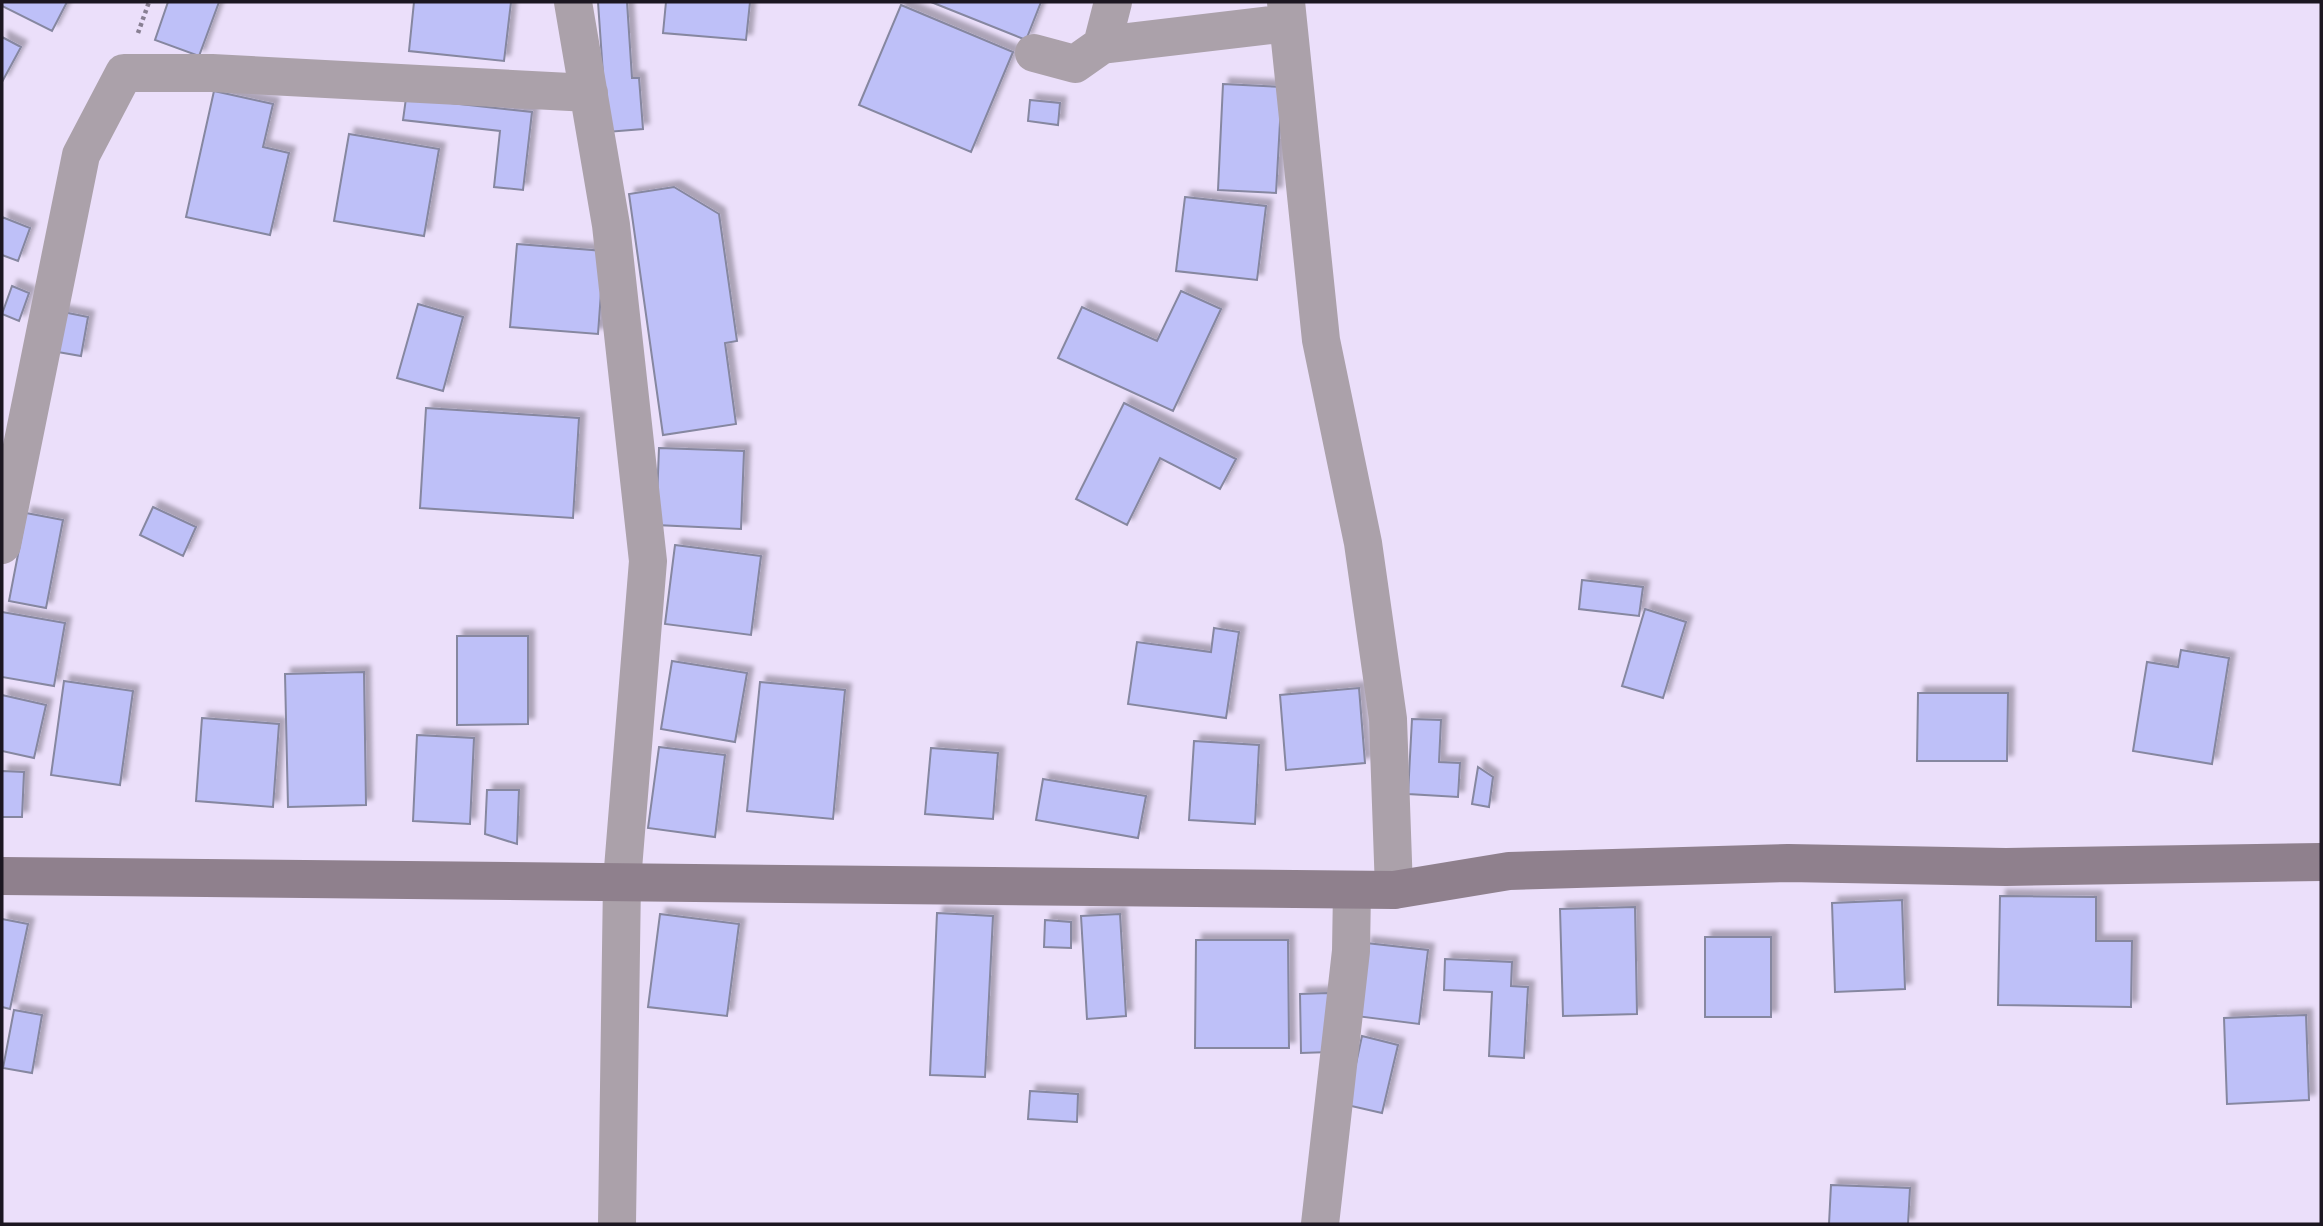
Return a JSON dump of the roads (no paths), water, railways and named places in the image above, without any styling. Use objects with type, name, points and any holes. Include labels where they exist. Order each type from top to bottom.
[{"type":"street","points":[[573,2],[611,225],[648,561],[622,881],[617,1224]]},
{"type":"street","points":[[1102,45],[1113,2]]},
{"type":"street","points":[[1034,53],[1075,64],[1102,45],[1287,13],[1321,340],[1363,543],[1388,719],[1394,890]]},
{"type":"street","points":[[2,545],[80,155],[124,73],[212,73],[589,93]]},
{"type":"street","points":[[2,876],[1394,890],[1509,871],[1732,864],[2006,867],[2321,862]]},
{"type":"street","points":[[1320,1224],[1352,951],[1352,890]]}]
